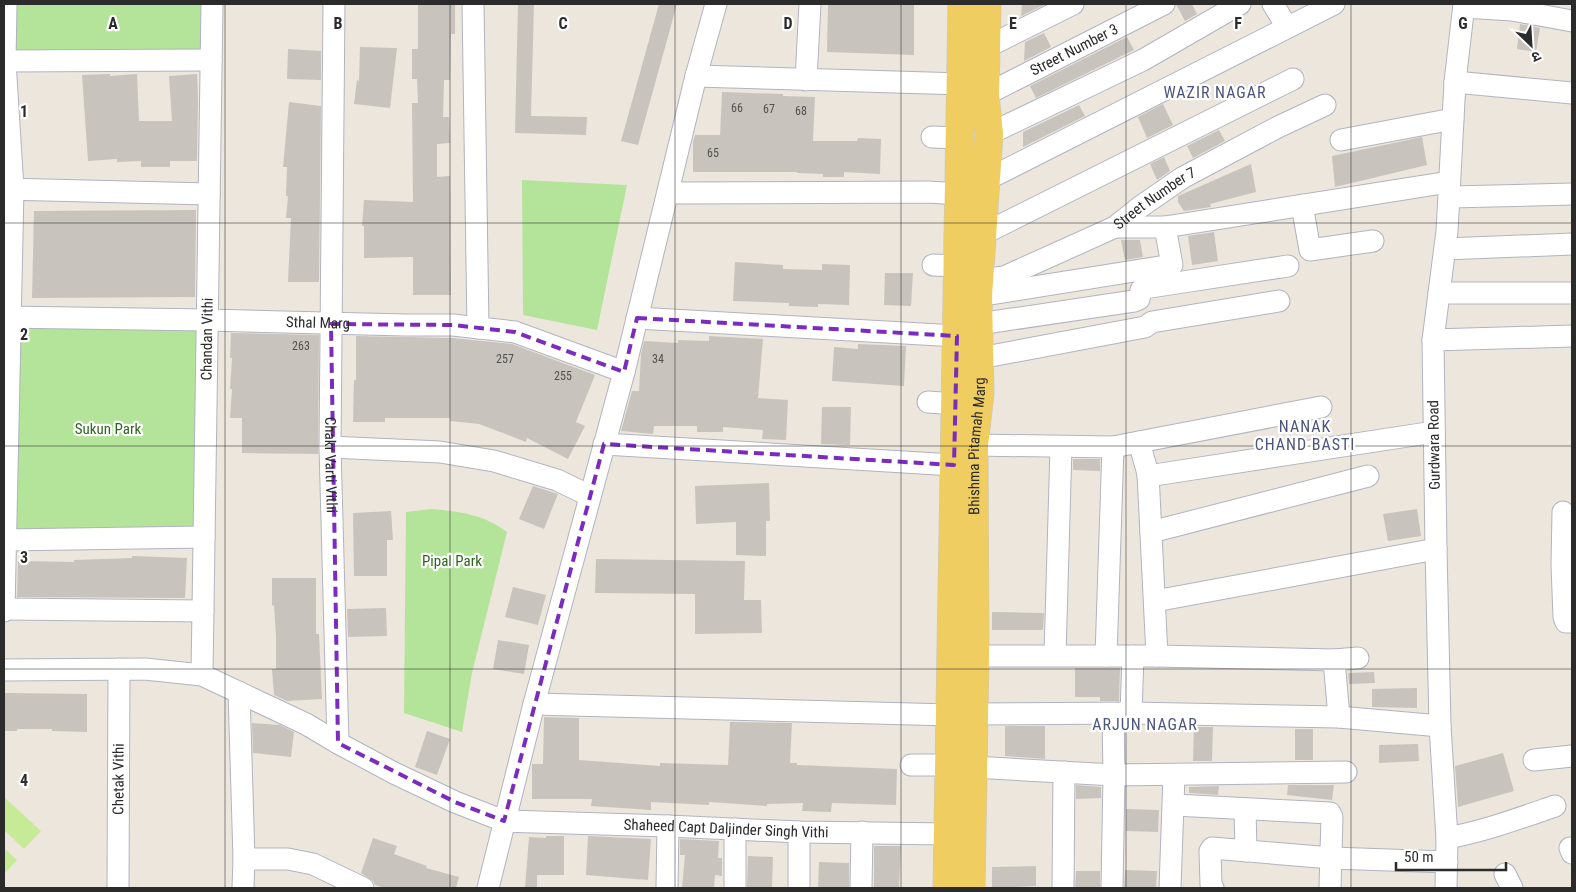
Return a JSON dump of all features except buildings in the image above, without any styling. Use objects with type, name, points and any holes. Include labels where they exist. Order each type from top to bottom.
[{"type":"main road","name":"Bhishma Pitamah Marg","points":[[962,4],[973,90],[988,134],[983,234],[962,277],[968,330],[980,358],[980,393],[974,445],[975,656],[962,715]]},
{"type":"main road","name":"Bhishma Pitamah Marg","points":[[972,888],[961,766],[962,715],[954,465],[956,404],[968,330],[962,277],[960,138],[987,47],[987,4]]},
{"type":"main road","name":"Bhishma Pitamah Marg","points":[[947,888],[948,834],[961,766]]},
{"type":"street","points":[[6,4],[4,61],[8,189],[4,610],[203,611]]},
{"type":"street","name":"Chandan Vithi","points":[[202,675],[212,4]]},
{"type":"street","name":"Chakr Varti Vithi","points":[[334,4],[330,447],[338,742]]},
{"type":"street","points":[[472,4],[478,328]]},
{"type":"street","points":[[488,888],[534,704],[624,372],[696,76],[716,4]]},
{"type":"street","points":[[806,80],[810,4]]},
{"type":"street","points":[[987,47],[1073,4]]},
{"type":"street","name":"Street Number 3","points":[[973,90],[1164,4]]},
{"type":"street","points":[[988,134],[1143,60],[1240,4]]},
{"type":"street","points":[[1273,4],[1287,27]]},
{"type":"street","points":[[986,180],[1334,4]]},
{"type":"street","points":[[1464,6],[1512,10],[1572,21]]},
{"type":"street","name":"Gurdwara Road","points":[[1446,888],[1448,838],[1440,726],[1433,340],[1445,249],[1455,82],[1464,6]]},
{"type":"street","points":[[4,61],[211,60]]},
{"type":"street","points":[[696,76],[806,80],[973,90]]},
{"type":"street","points":[[983,234],[1293,79]]},
{"type":"street","points":[[1455,82],[1572,93]]},
{"type":"street","name":"Street Number 7","points":[[962,277],[1004,277],[1115,227],[1182,178],[1278,127],[1325,105]]},
{"type":"street","points":[[1341,140],[1453,119]]},
{"type":"street","points":[[932,137],[960,138]]},
{"type":"street","points":[[8,189],[209,194]]},
{"type":"street","points":[[1115,227],[1165,227],[1302,205],[1449,190],[1572,194]]},
{"type":"street","points":[[668,193],[928,192],[960,194]]},
{"type":"street","points":[[1302,205],[1310,250],[1373,241]]},
{"type":"street","points":[[962,277],[1172,265],[1165,227]]},
{"type":"street","points":[[1445,249],[1572,244]]},
{"type":"street","points":[[637,318],[968,330],[1134,301],[1139,299],[1141,290],[1144,288],[1288,266]]},
{"type":"street","points":[[1440,293],[1572,293]]},
{"type":"street","points":[[980,358],[1145,327],[1152,322],[1279,301]]},
{"type":"street","name":"Sthal Marg","points":[[7,317],[453,325],[515,332],[624,372]]},
{"type":"street","points":[[1433,340],[1572,336]]},
{"type":"street","points":[[928,402],[956,404]]},
{"type":"street","points":[[974,445],[1113,447],[1321,407]]},
{"type":"street","points":[[1148,476],[1434,432]]},
{"type":"street","points":[[1139,442],[1148,476],[1157,656]]},
{"type":"street","points":[[604,444],[954,465]]},
{"type":"street","points":[[330,447],[440,452],[494,461],[557,480],[590,496]]},
{"type":"street","points":[[1055,655],[1061,447]]},
{"type":"street","points":[[1106,656],[1113,447]]},
{"type":"street","points":[[1151,532],[1368,476]]},
{"type":"street","points":[[1563,512],[1564,617],[1566,622],[1572,622]]},
{"type":"street","points":[[5,540],[204,537]]},
{"type":"street","points":[[1155,601],[1436,549]]},
{"type":"street","points":[[975,656],[1157,656],[1334,660],[1358,658]]},
{"type":"street","points":[[1112,888],[1114,775],[1122,714],[1133,656]]},
{"type":"street","points":[[1334,660],[1339,717]]},
{"type":"street","name":"Chetak Vithi","points":[[118,888],[119,669]]},
{"type":"street","points":[[4,670],[145,669],[202,675],[306,724],[394,773],[455,802],[504,821]]},
{"type":"street","points":[[239,692],[244,859],[243,888]]},
{"type":"street","points":[[534,704],[962,715],[1122,714],[1339,717],[1440,726]]},
{"type":"street","points":[[1534,760],[1572,756]]},
{"type":"street","points":[[911,765],[1114,775],[1346,772]]},
{"type":"street","points":[[1063,888],[1064,772]]},
{"type":"street","points":[[1170,888],[1174,775]]},
{"type":"street","points":[[1174,805],[1330,813],[1332,817],[1330,888]]},
{"type":"street","points":[[1448,838],[1505,823],[1555,806]]},
{"type":"street","points":[[1245,809],[1246,851]]},
{"type":"street","name":"Shaheed Capt Daljinder Singh Vithi","points":[[504,821],[799,832],[948,834]]},
{"type":"street","points":[[667,888],[668,826]]},
{"type":"street","points":[[735,829],[735,888]]},
{"type":"street","points":[[799,832],[799,888]]},
{"type":"street","points":[[861,888],[862,832]]},
{"type":"street","points":[[1213,888],[1211,885],[1211,849],[1331,858],[1447,862]]},
{"type":"street","points":[[244,859],[288,859],[313,864],[363,888]]},
{"type":"highlighted area","points":[[637,318],[957,336],[954,465],[604,444],[504,821],[455,802],[338,743],[331,324],[453,325],[515,332],[624,372]]},
{"type":"green space","points":[[6,4],[212,4],[211,60],[5,61]]},
{"type":"green space","points":[[522,180],[627,185],[597,330],[523,315]]},
{"type":"green space","name":"Sukun Park","points":[[17,325],[201,325],[199,533],[15,532]]},
{"type":"green space","name":"Pipal Park","points":[[432,509],[462,513],[480,518],[507,532],[472,673],[462,732],[404,713],[406,512]]},
{"type":"green space","points":[[4,797],[41,831],[24,849],[4,830]]},
{"type":"green space","points":[[4,848],[17,860],[4,874]]},
{"type":"district","name":"WAZIR NAGAR","points":[[1215,92]]},
{"type":"district","name":"NANAK CHAND BASTI","points":[[1305,435]]},
{"type":"district","name":"ARJUN NAGAR","points":[[1145,724]]}]
